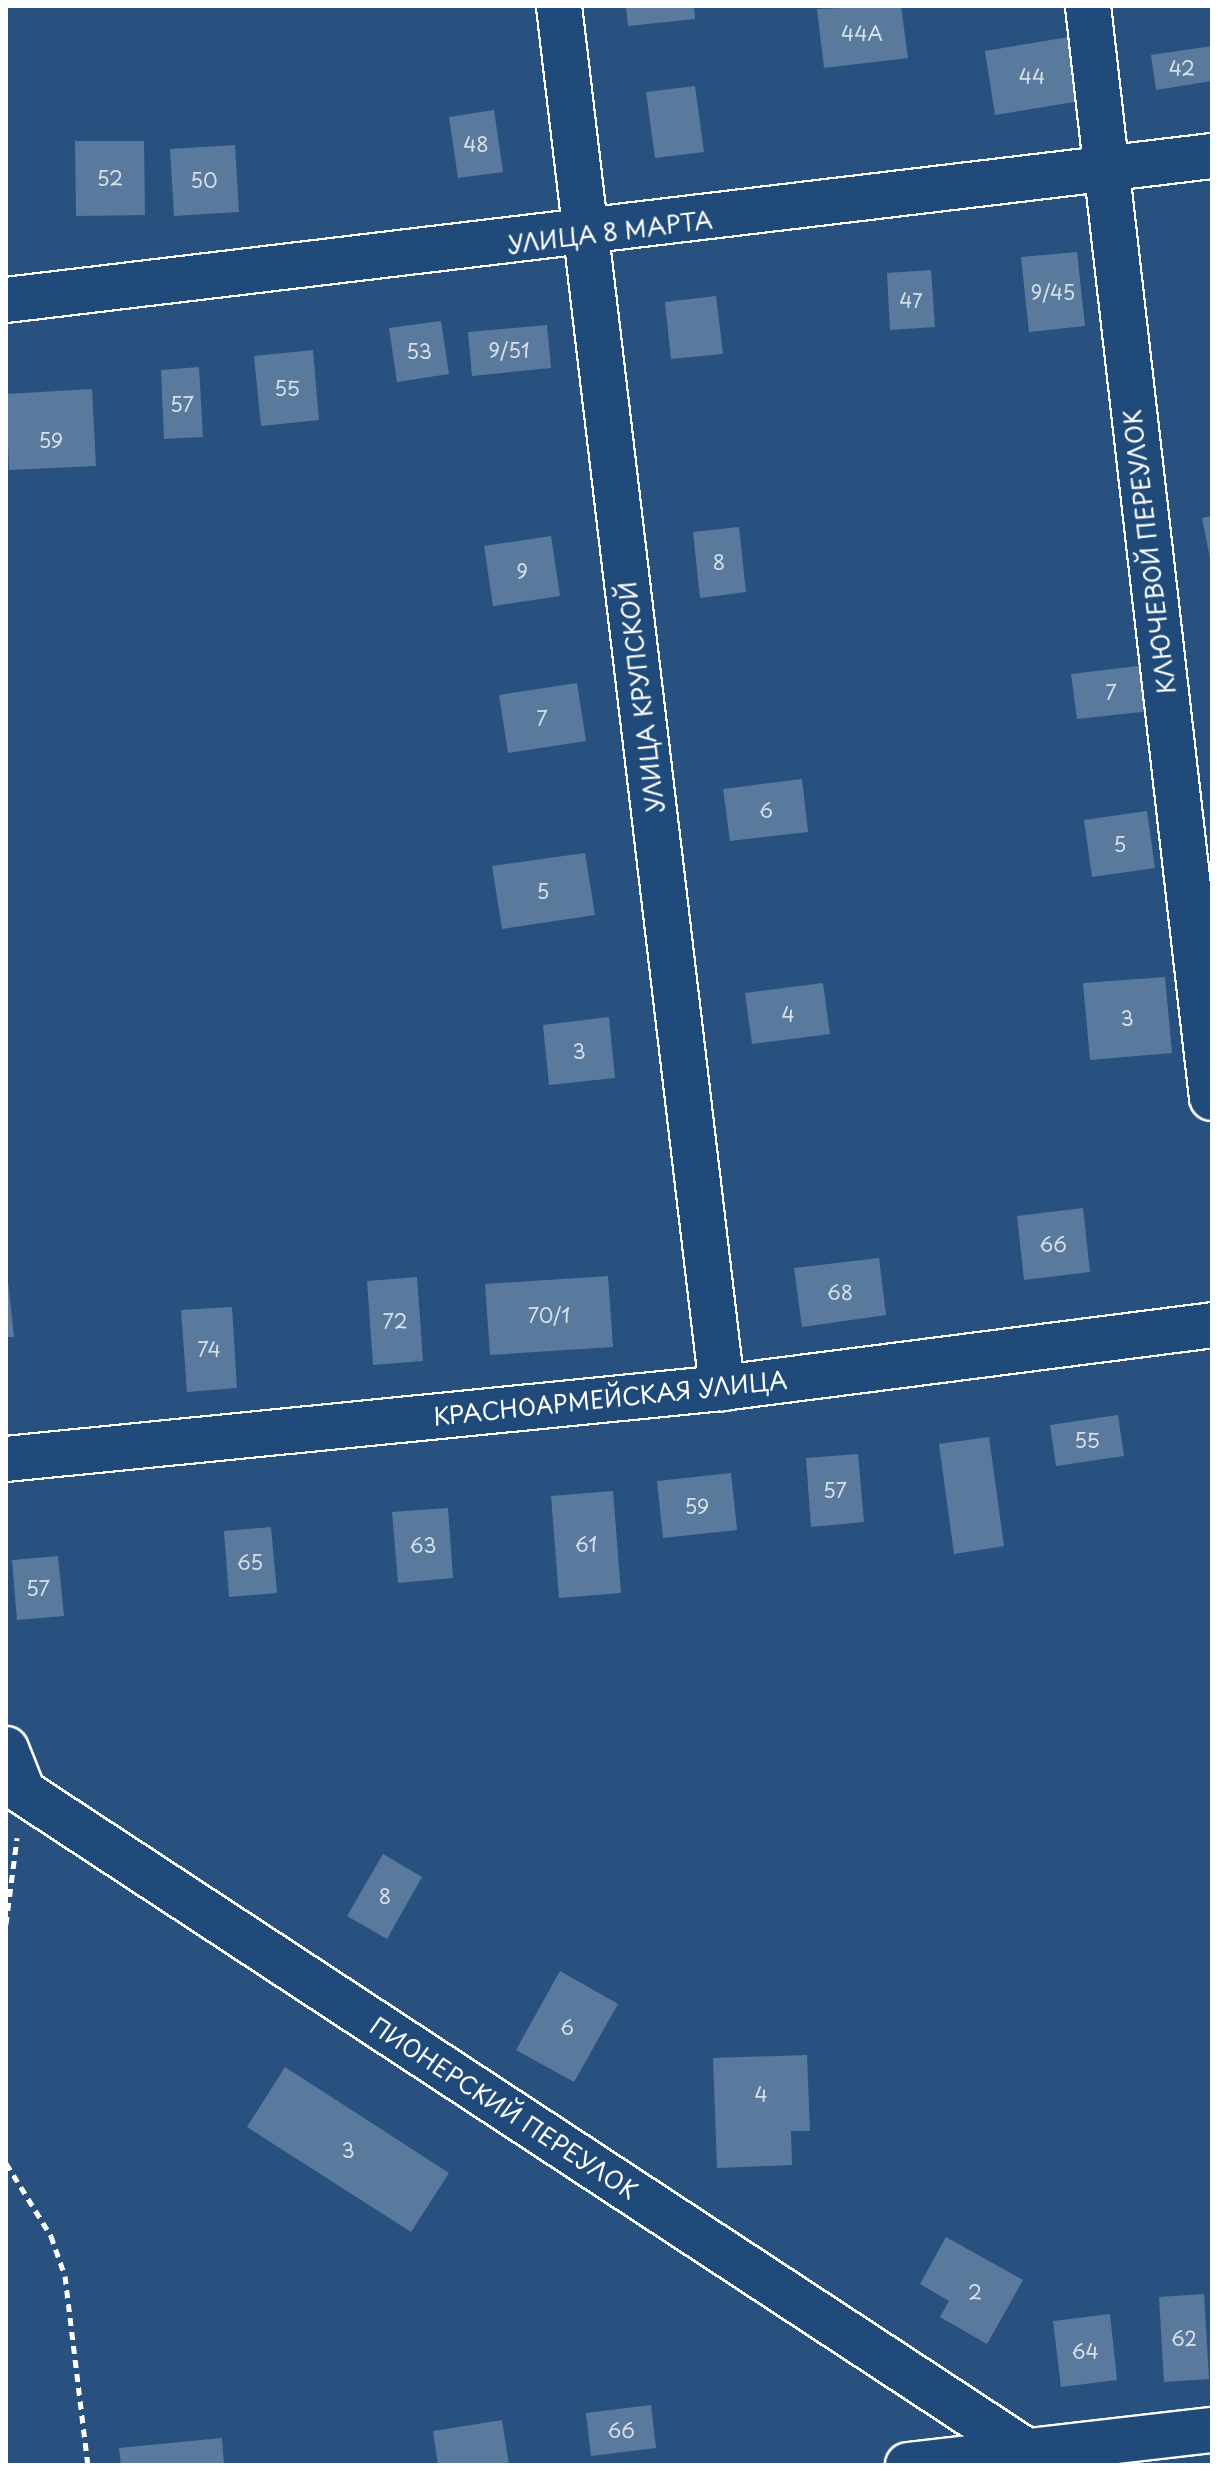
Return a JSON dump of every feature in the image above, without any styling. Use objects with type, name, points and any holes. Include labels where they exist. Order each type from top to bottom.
[{"type":"street","name":"УЛИЦА КРУПСКОЙ","points":[[559,6],[722,1388]]},
{"type":"street","name":"КЛЮЧЕВОЙ ПЕРЕУЛОК","points":[[1088,6],[1212,1098]]},
{"type":"street","name":"УЛИЦА 8 МАРТА","points":[[6,300],[1105,174],[1212,156]]},
{"type":"street","name":"КРАСНОАРМЕЙСКАЯ УЛИЦА","points":[[6,1459],[722,1388],[1212,1325]]},
{"type":"street","points":[[6,1749],[23,1792]]},
{"type":"street","name":"ПИОНЕРСКИЙ ПЕРЕУЛОК","points":[[23,1792],[1023,2449]]},
{"type":"street","points":[[908,2465],[1023,2449],[1212,2430]]},
{"type":"path","points":[[6,1924],[23,1792]]},
{"type":"path","points":[[6,2163],[51,2236],[65,2276],[88,2465]]},
{"type":"building","points":[[626,6],[694,6],[695,19],[628,26]]},
{"type":"building","points":[[901,6],[908,58],[824,68],[817,9]]},
{"type":"building","points":[[1069,37],[1080,101],[995,115],[985,51]]},
{"type":"building","points":[[1212,46],[1212,81],[1156,90],[1151,55]]},
{"type":"building","points":[[695,86],[704,152],[655,158],[646,92]]},
{"type":"building","points":[[494,110],[503,172],[458,178],[449,117]]},
{"type":"building","points":[[75,141],[144,141],[145,215],[76,216]]},
{"type":"building","points":[[235,145],[239,212],[174,216],[170,149]]},
{"type":"building","points":[[1077,252],[1085,326],[1029,332],[1021,257]]},
{"type":"building","points":[[931,270],[935,327],[890,330],[887,273]]},
{"type":"building","points":[[716,296],[723,354],[671,359],[665,302]]},
{"type":"building","points":[[441,321],[449,374],[397,382],[389,328]]},
{"type":"building","points":[[547,325],[551,368],[472,376],[468,332]]},
{"type":"building","points":[[313,350],[319,420],[261,426],[254,356]]},
{"type":"building","points":[[199,367],[203,437],[164,439],[161,370]]},
{"type":"building","points":[[92,389],[96,466],[9,470],[6,394]]},
{"type":"building","points":[[1212,516],[1212,563],[1211,563],[1202,518]]},
{"type":"building","points":[[739,527],[746,592],[700,598],[693,532]]},
{"type":"building","points":[[551,536],[560,596],[493,606],[484,546]]},
{"type":"building","points":[[1146,665],[1151,711],[1077,719],[1071,674]]},
{"type":"building","points":[[577,683],[586,741],[508,753],[499,695]]},
{"type":"building","points":[[802,779],[808,832],[730,841],[723,789]]},
{"type":"building","points":[[1147,811],[1155,868],[1092,877],[1084,820]]},
{"type":"building","points":[[585,853],[595,915],[502,929],[492,866]]},
{"type":"building","points":[[1165,977],[1172,1053],[1090,1060],[1083,983]]},
{"type":"building","points":[[823,983],[830,1034],[752,1044],[745,993]]},
{"type":"building","points":[[609,1017],[615,1078],[549,1085],[543,1025]]},
{"type":"building","points":[[1083,1208],[1090,1272],[1024,1280],[1017,1216]]},
{"type":"building","points":[[879,1258],[886,1315],[802,1327],[794,1268]]},
{"type":"building","points":[[6,1263],[14,1337],[6,1337]]},
{"type":"building","points":[[608,1276],[613,1347],[490,1355],[485,1284]]},
{"type":"building","points":[[417,1277],[423,1361],[373,1365],[367,1281]]},
{"type":"building","points":[[232,1307],[237,1388],[187,1392],[181,1310]]},
{"type":"building","points":[[1118,1415],[1124,1456],[1056,1466],[1050,1425]]},
{"type":"building","points":[[989,1437],[1004,1546],[954,1554],[939,1444]]},
{"type":"building","points":[[858,1454],[864,1522],[811,1527],[806,1458]]},
{"type":"building","points":[[731,1473],[737,1530],[663,1538],[657,1481]]},
{"type":"building","points":[[613,1491],[621,1593],[559,1598],[551,1496]]},
{"type":"building","points":[[448,1508],[453,1578],[398,1583],[392,1512]]},
{"type":"building","points":[[271,1527],[277,1593],[229,1597],[224,1531]]},
{"type":"building","points":[[58,1556],[64,1616],[17,1620],[12,1560]]},
{"type":"building","points":[[383,1854],[422,1877],[387,1939],[347,1916]]},
{"type":"building","points":[[560,1971],[618,2004],[574,2082],[516,2050]]},
{"type":"building","points":[[807,2055],[810,2131],[791,2131],[792,2165],[717,2168],[713,2058]]},
{"type":"building","points":[[285,2067],[449,2173],[411,2232],[247,2127]]},
{"type":"building","points":[[946,2237],[1023,2280],[987,2344],[940,2317],[949,2301],[920,2284]]},
{"type":"building","points":[[1204,2294],[1209,2379],[1164,2382],[1159,2297]]},
{"type":"building","points":[[1110,2314],[1117,2380],[1061,2387],[1053,2321]]},
{"type":"building","points":[[651,2405],[656,2448],[591,2456],[586,2413]]},
{"type":"building","points":[[502,2420],[509,2465],[438,2465],[433,2431]]},
{"type":"building","points":[[222,2438],[224,2465],[121,2465],[119,2448]]}]
